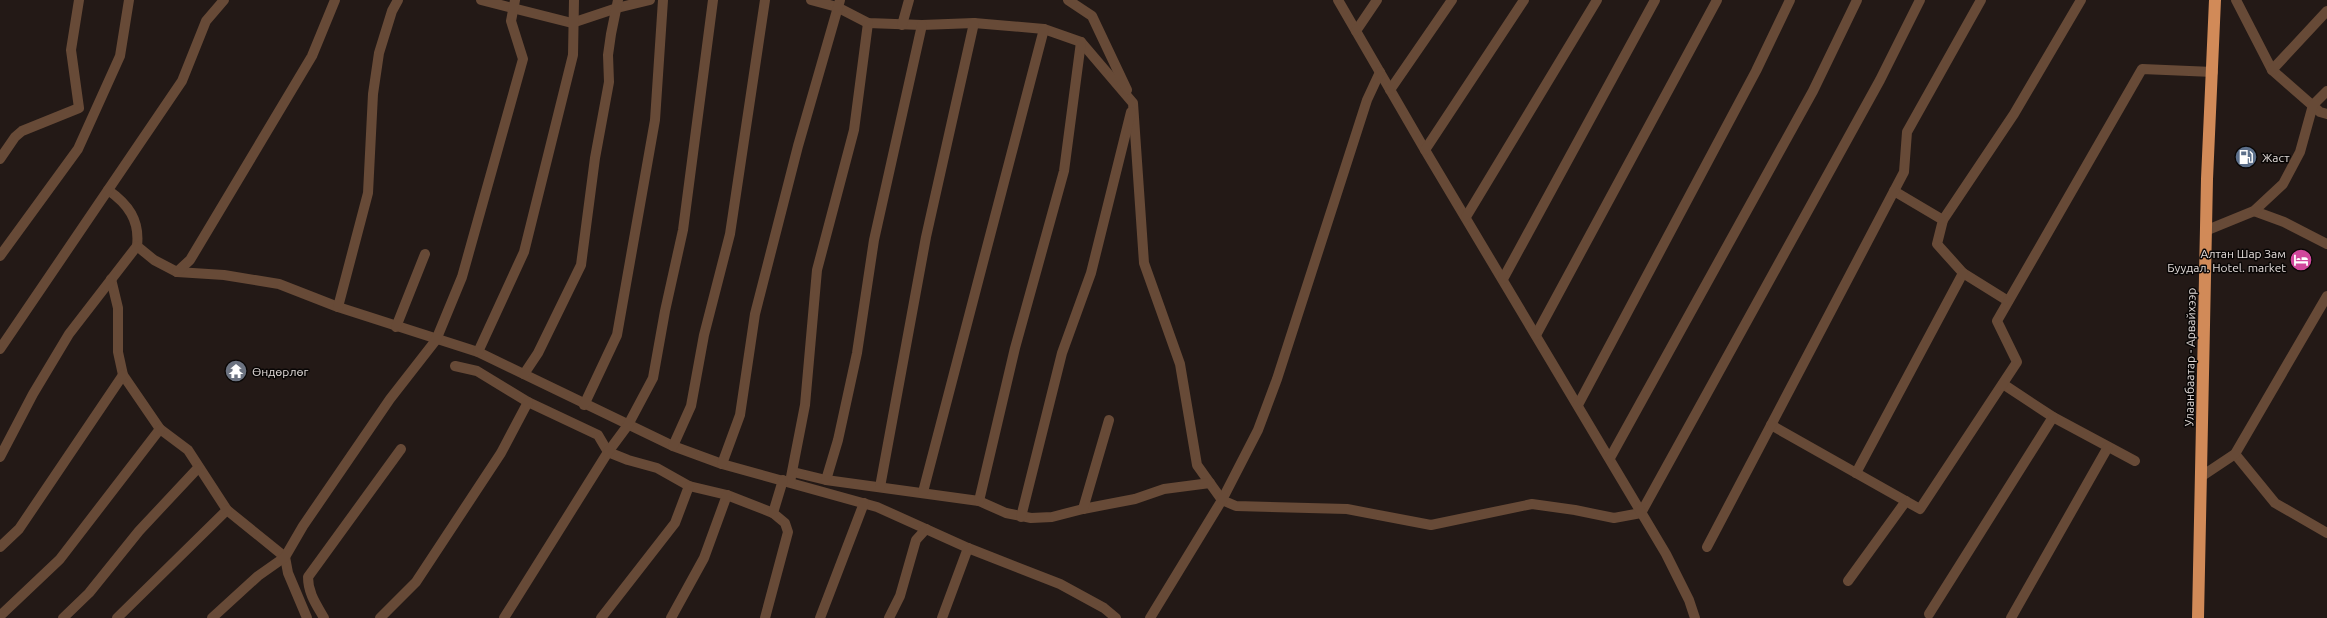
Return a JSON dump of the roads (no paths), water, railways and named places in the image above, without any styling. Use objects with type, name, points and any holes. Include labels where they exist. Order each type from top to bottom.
[{"type":"highway","name":"Улаанбаатар - Арвайхээр","points":[[2198,618],[2202,476],[2205,232],[2215,0]]},
{"type":"street","points":[[0,159],[15,137],[22,131],[78,108],[71,50],[79,0]]},
{"type":"street","points":[[0,256],[78,150],[120,56],[129,0]]},
{"type":"street","points":[[0,349],[182,81],[206,21],[224,0]]},
{"type":"street","points":[[177,272],[190,260],[312,56],[334,0]]},
{"type":"street","points":[[338,307],[368,193],[373,94],[379,53],[392,11],[398,0]]},
{"type":"street","points":[[481,0],[514,4],[572,23],[618,4],[650,0]]},
{"type":"street","points":[[478,352],[524,252],[572,55],[574,0]]},
{"type":"street","points":[[584,405],[617,336],[655,120],[663,0]]},
{"type":"street","points":[[504,618],[608,452],[628,425],[653,378],[665,311],[683,230],[712,0]]},
{"type":"street","points":[[673,446],[691,406],[704,335],[730,234],[765,0]]},
{"type":"street","points":[[811,0],[838,4],[868,23],[902,25],[974,23],[1044,29],[1081,42],[1133,103]]},
{"type":"street","points":[[902,25],[909,0]]},
{"type":"street","points":[[1068,0],[1092,16],[1133,103],[1144,263],[1180,364],[1197,465],[1222,500],[1236,506],[1347,510],[1431,524],[1532,504],[1575,510],[1614,518],[1642,513]]},
{"type":"street","points":[[1338,0],[1425,150],[1578,404],[1666,554],[1689,600],[1695,618]]},
{"type":"street","points":[[1356,30],[1377,0]]},
{"type":"street","points":[[1390,90],[1452,0]]},
{"type":"street","points":[[1425,150],[1524,0]]},
{"type":"street","points":[[1466,217],[1597,0]]},
{"type":"street","points":[[1503,279],[1655,0]]},
{"type":"street","points":[[1536,335],[1717,0]]},
{"type":"street","points":[[1578,404],[1756,71],[1790,0]]},
{"type":"street","points":[[1610,458],[1813,91],[1857,0]]},
{"type":"street","points":[[1642,513],[1873,94],[1920,0]]},
{"type":"street","points":[[1707,547],[1904,172],[1907,132],[1981,0]]},
{"type":"street","points":[[2008,302],[1962,272],[1937,244],[1943,220],[2014,114],[2081,0]]},
{"type":"street","points":[[2236,0],[2272,70],[2320,112],[2327,114]]},
{"type":"street","points":[[212,618],[258,576],[285,557],[303,526],[390,399],[436,340],[462,277],[523,59],[511,21],[514,4]]},
{"type":"street","points":[[524,374],[538,353],[581,265],[595,158],[609,82],[608,55],[618,4]]},
{"type":"street","points":[[722,464],[740,414],[755,314],[798,146],[838,4]]},
{"type":"street","points":[[2272,70],[2327,12]]},
{"type":"street","points":[[773,513],[787,481],[793,472],[805,405],[817,270],[854,130],[868,23]]},
{"type":"street","points":[[880,487],[926,237],[974,23]]},
{"type":"street","points":[[826,480],[838,440],[857,353],[874,240],[922,25]]},
{"type":"street","points":[[923,492],[1044,29]]},
{"type":"street","points":[[979,501],[1015,348],[1064,171],[1081,42]]},
{"type":"street","points":[[1771,425],[1920,509],[2017,362],[1997,321],[2142,69],[2213,72]]},
{"type":"street","points":[[1150,618],[1222,500],[1258,430],[1277,379],[1367,100],[1380,72]]},
{"type":"street","points":[[2205,232],[2254,211],[2283,184],[2300,152],[2313,105],[2327,90]]},
{"type":"street","points":[[1022,518],[1062,353],[1091,273],[1133,103]]},
{"type":"street","points":[[0,457],[33,394],[69,334],[137,246],[138,225],[128,208],[108,190]]},
{"type":"street","points":[[1894,191],[1943,220]]},
{"type":"street","points":[[2254,211],[2284,222],[2327,244]]},
{"type":"street","points":[[137,246],[154,260],[177,272],[224,275],[279,284],[338,307],[396,327],[478,352],[584,405],[673,446],[722,464],[864,503],[968,548],[1060,584],[1104,608],[1116,618]]},
{"type":"street","points":[[396,327],[425,254]]},
{"type":"street","points":[[1856,473],[1962,272]]},
{"type":"street","points":[[111,279],[118,308],[118,352],[123,375],[160,429],[188,450],[198,468],[227,510],[285,557],[288,573],[307,618]]},
{"type":"street","points":[[2202,476],[2235,454],[2327,296]]},
{"type":"street","points":[[455,366],[477,371],[528,402],[598,435],[608,452],[628,460],[657,468],[689,486],[728,496],[773,513],[785,523],[788,532],[765,618]]},
{"type":"street","points":[[0,547],[19,528],[123,375]]},
{"type":"street","points":[[2003,384],[2053,417],[2135,461]]},
{"type":"street","points":[[380,618],[416,582],[501,453],[528,402]]},
{"type":"street","points":[[1929,614],[2053,417]]},
{"type":"street","points":[[1083,508],[1109,420]]},
{"type":"street","points":[[0,616],[60,559],[160,429]]},
{"type":"street","points":[[2011,618],[2108,447]]},
{"type":"street","points":[[324,618],[311,596],[308,588],[308,577],[401,449]]},
{"type":"street","points":[[2235,454],[2275,503],[2327,533]]},
{"type":"street","points":[[63,618],[89,593],[139,531],[198,468]]},
{"type":"street","points":[[793,472],[826,480],[923,492],[979,501],[1022,518],[1052,517],[1083,508],[1135,499],[1164,489],[1210,484]]},
{"type":"street","points":[[600,618],[675,523],[689,486]]},
{"type":"street","points":[[671,618],[704,558],[728,496]]},
{"type":"street","points":[[1848,581],[1906,501]]},
{"type":"street","points":[[820,618],[864,503]]},
{"type":"street","points":[[117,618],[227,510]]},
{"type":"street","points":[[890,618],[900,596],[916,540],[926,529]]},
{"type":"street","points":[[942,618],[968,548]]},
{"type":"place","name":"Жаст","points":[[2246,157]]},
{"type":"place","name":"Алтан Шар Зам Буудал. Hotel. market","points":[[2301,260]]},
{"type":"place","name":"Өндөрлөг","points":[[236,371]]}]
